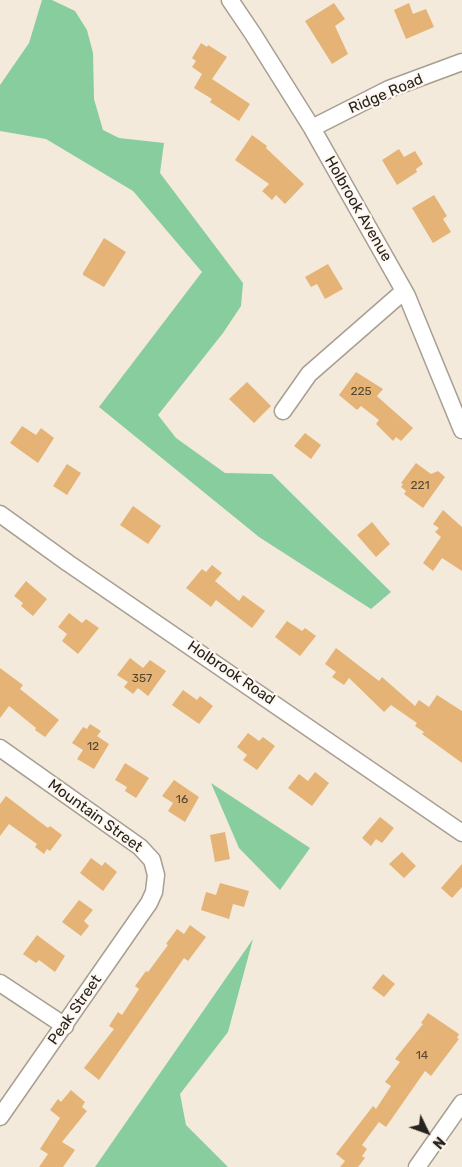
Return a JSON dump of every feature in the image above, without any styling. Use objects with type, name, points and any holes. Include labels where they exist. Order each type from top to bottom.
[{"type":"street","name":"Holbrook Avenue","points":[[230,0],[312,128],[404,291],[462,430]]},
{"type":"street","name":"Ridge Road","points":[[312,128],[389,89],[462,62]]},
{"type":"street","points":[[283,411],[309,374],[404,291]]},
{"type":"street","name":"Holbrook Road","points":[[0,514],[68,563],[462,833]]},
{"type":"street","name":"Mountain Street","points":[[0,748],[126,836],[152,860],[156,875],[154,892],[149,903]]},
{"type":"street","name":"Peak Street","points":[[0,1117],[149,903]]},
{"type":"street","points":[[0,983],[65,1026]]},
{"type":"street","points":[[418,1167],[462,1103]]},
{"type":"green space","points":[[42,0],[52,0],[75,11],[87,30],[93,53],[94,99],[103,130],[119,138],[164,143],[160,173],[243,283],[241,306],[223,333],[158,415],[176,438],[225,473],[272,474],[391,592],[371,609],[259,537],[99,407],[202,272],[133,191],[46,139],[0,131],[0,85],[29,43]]},
{"type":"green space","points":[[211,783],[310,848],[280,890],[239,848]]},
{"type":"green space","points":[[253,939],[228,1032],[180,1094],[186,1125],[228,1167],[95,1167]]},
{"type":"building","points":[[334,3],[345,19],[335,26],[348,54],[332,64],[305,21]]},
{"type":"building","points":[[409,3],[413,14],[426,9],[434,27],[406,39],[394,10]]},
{"type":"building","points":[[201,43],[207,47],[208,45],[227,57],[212,79],[250,104],[239,121],[210,102],[212,99],[194,88],[202,74],[192,67],[196,61],[192,58]]},
{"type":"building","points":[[252,135],[267,146],[266,148],[304,184],[285,204],[276,195],[272,200],[262,191],[269,184],[235,160]]},
{"type":"building","points":[[399,149],[404,157],[415,151],[423,164],[416,169],[417,172],[397,185],[382,160]]},
{"type":"building","points":[[434,195],[447,216],[443,219],[451,232],[433,243],[412,208]]},
{"type":"building","points":[[104,238],[126,252],[104,287],[83,275],[83,273]]},
{"type":"building","points":[[328,264],[343,289],[325,299],[317,284],[311,287],[305,277]]},
{"type":"building","points":[[356,372],[383,389],[377,396],[413,428],[401,441],[396,437],[393,441],[376,424],[379,420],[361,406],[357,410],[339,395]]},
{"type":"building","points":[[247,382],[271,406],[254,423],[229,399]]},
{"type":"building","points":[[22,426],[36,435],[41,428],[54,438],[38,463],[10,443]]},
{"type":"building","points":[[305,433],[321,445],[311,459],[294,446]]},
{"type":"building","points":[[416,463],[431,474],[438,471],[445,477],[423,508],[404,494],[406,491],[401,487],[403,484],[401,483]]},
{"type":"building","points":[[67,464],[81,473],[67,495],[53,486]]},
{"type":"building","points":[[133,506],[161,526],[148,544],[120,525]]},
{"type":"building","points":[[443,510],[462,527],[462,571],[442,558],[433,571],[423,563],[441,537],[435,532],[439,528],[433,524]]},
{"type":"building","points":[[372,522],[390,544],[376,557],[357,535]]},
{"type":"building","points":[[212,565],[222,573],[215,581],[239,601],[243,595],[265,611],[252,628],[216,600],[211,607],[186,588],[202,569],[206,572]]},
{"type":"building","points":[[26,581],[47,599],[33,616],[21,606],[23,603],[14,596]]},
{"type":"building","points":[[69,613],[82,623],[86,619],[99,628],[78,654],[62,641],[67,634],[58,627]]},
{"type":"building","points":[[287,621],[302,631],[305,628],[316,636],[300,656],[275,637]]},
{"type":"building","points":[[336,648],[379,681],[382,677],[415,706],[419,700],[429,707],[437,695],[462,711],[462,763],[422,734],[424,732],[415,726],[417,723],[391,705],[384,712],[349,678],[344,685],[332,677],[336,672],[325,664]]},
{"type":"building","points":[[130,658],[143,668],[150,660],[166,671],[148,696],[138,688],[133,694],[124,687],[128,682],[117,675]]},
{"type":"building","points":[[0,668],[23,685],[20,689],[59,720],[45,737],[9,706],[0,718]]},
{"type":"building","points":[[183,690],[197,700],[200,696],[213,706],[199,724],[172,705]]},
{"type":"building","points":[[90,724],[101,731],[97,736],[109,744],[94,769],[77,759],[83,750],[72,743],[83,727],[87,729]]},
{"type":"building","points":[[248,733],[259,741],[263,737],[275,746],[257,770],[243,760],[247,755],[237,747]]},
{"type":"building","points":[[125,763],[149,778],[136,798],[125,791],[127,787],[115,780]]},
{"type":"building","points":[[315,772],[329,783],[312,806],[288,788],[299,774],[308,781]]},
{"type":"building","points":[[174,780],[199,797],[185,822],[168,811],[173,803],[162,796]]},
{"type":"building","points":[[6,796],[48,828],[50,826],[62,835],[50,851],[47,849],[44,854],[35,847],[37,844],[9,824],[0,836],[0,804]]},
{"type":"building","points":[[380,817],[394,828],[382,843],[376,839],[371,846],[362,838]]},
{"type":"building","points":[[225,832],[230,859],[215,862],[210,835]]},
{"type":"building","points":[[402,852],[416,866],[404,878],[389,864]]},
{"type":"building","points":[[91,858],[102,866],[105,862],[117,872],[103,891],[80,873]]},
{"type":"building","points":[[462,864],[462,887],[452,898],[441,888]]},
{"type":"building","points":[[220,883],[249,891],[244,907],[233,904],[229,919],[201,910],[206,892],[216,895]]},
{"type":"building","points":[[79,900],[93,910],[84,921],[89,926],[81,936],[62,922]]},
{"type":"building","points":[[190,925],[206,937],[188,961],[184,958],[99,1080],[84,1068],[114,1029],[109,1026],[118,1012],[122,1015],[139,989],[135,986],[168,945],[166,944],[177,929],[184,934]]},
{"type":"building","points":[[37,935],[65,956],[55,972],[39,960],[36,963],[23,954]]},
{"type":"building","points":[[383,974],[395,984],[384,997],[372,988]]},
{"type":"building","points":[[428,1013],[459,1034],[457,1038],[459,1039],[431,1076],[425,1071],[386,1127],[379,1122],[362,1145],[367,1149],[362,1156],[365,1158],[358,1167],[340,1167],[345,1161],[336,1154],[373,1106],[376,1109],[391,1086],[385,1082],[400,1062],[395,1059],[423,1024],[421,1023]]},
{"type":"building","points":[[71,1090],[85,1102],[82,1107],[87,1111],[62,1142],[75,1150],[63,1167],[39,1167],[48,1154],[40,1149],[60,1118],[50,1110],[58,1099],[61,1102]]}]
